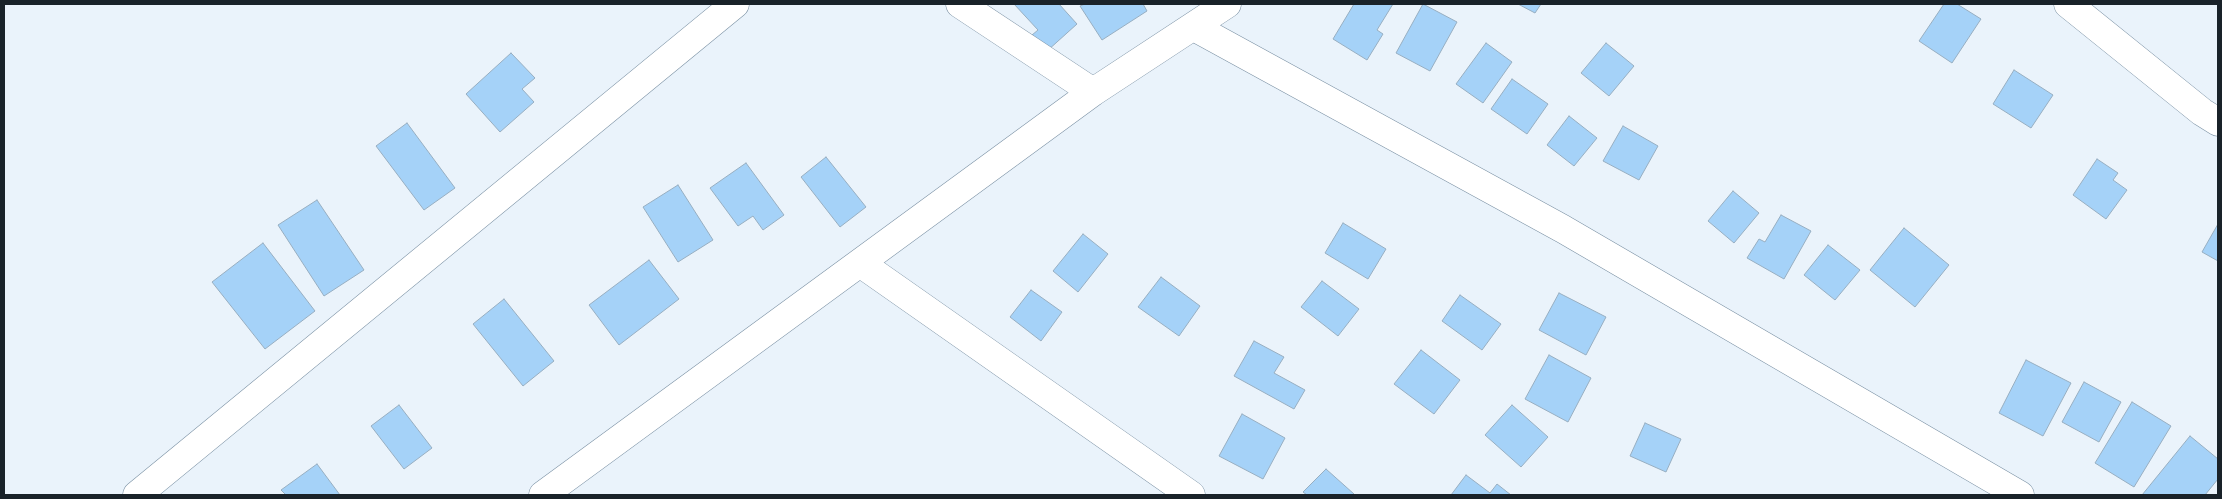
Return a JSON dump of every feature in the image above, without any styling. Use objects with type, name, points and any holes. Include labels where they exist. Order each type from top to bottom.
[{"type":"street","points":[[137,495],[735,4]]},
{"type":"street","points":[[960,4],[1093,92]]},
{"type":"street","points":[[543,495],[1093,92],[1227,4]]},
{"type":"street","points":[[2068,4],[2202,112],[2218,122]]},
{"type":"street","points":[[1194,27],[1563,228],[2020,495]]},
{"type":"street","points":[[860,263],[1191,495]]},
{"type":"building","points":[[1014,4],[1059,4],[1077,24],[1047,51],[1032,35],[1038,30]]},
{"type":"building","points":[[1085,4],[1143,4],[1147,11],[1102,40],[1080,6]]},
{"type":"building","points":[[1354,4],[1393,4],[1377,30],[1383,34],[1367,60],[1333,39]]},
{"type":"building","points":[[1423,4],[1457,22],[1430,71],[1396,53]]},
{"type":"building","points":[[1518,4],[1541,4],[1535,13]]},
{"type":"building","points":[[1944,4],[1957,4],[1981,19],[1952,63],[1919,41]]},
{"type":"building","points":[[1486,43],[1512,62],[1483,103],[1456,84]]},
{"type":"building","points":[[1606,43],[1634,66],[1609,96],[1581,73]]},
{"type":"building","points":[[511,53],[535,78],[522,89],[534,102],[500,132],[466,94]]},
{"type":"building","points":[[2014,70],[2053,95],[2031,128],[1993,104]]},
{"type":"building","points":[[1512,79],[1548,104],[1527,134],[1491,109]]},
{"type":"building","points":[[1569,116],[1597,138],[1574,166],[1547,145]]},
{"type":"building","points":[[407,123],[455,188],[424,210],[376,146]]},
{"type":"building","points":[[1623,126],[1658,146],[1639,180],[1603,161]]},
{"type":"building","points":[[826,157],[866,207],[840,227],[801,177]]},
{"type":"building","points":[[2097,159],[2118,173],[2113,180],[2127,190],[2106,219],[2073,195]]},
{"type":"building","points":[[746,163],[784,215],[763,230],[753,216],[738,226],[710,188]]},
{"type":"building","points":[[678,185],[713,240],[678,262],[643,207]]},
{"type":"building","points":[[1733,191],[1759,213],[1734,243],[1708,221]]},
{"type":"building","points":[[317,200],[364,270],[324,296],[278,225]]},
{"type":"building","points":[[1781,215],[1811,231],[1784,279],[1747,258],[1759,239],[1765,242]]},
{"type":"building","points":[[1343,223],[1386,249],[1368,279],[1325,253]]},
{"type":"building","points":[[2218,224],[2218,261],[2202,252]]},
{"type":"building","points":[[1904,228],[1949,265],[1915,307],[1870,270]]},
{"type":"building","points":[[1083,234],[1108,254],[1078,292],[1053,271]]},
{"type":"building","points":[[263,243],[315,311],[265,349],[212,282]]},
{"type":"building","points":[[1828,245],[1860,270],[1835,300],[1804,275]]},
{"type":"building","points":[[649,260],[679,299],[619,345],[589,305]]},
{"type":"building","points":[[1161,277],[1200,306],[1179,336],[1138,307]]},
{"type":"building","points":[[1322,281],[1359,309],[1338,336],[1301,307]]},
{"type":"building","points":[[1031,290],[1062,312],[1041,341],[1010,317]]},
{"type":"building","points":[[1559,293],[1606,317],[1586,355],[1539,330]]},
{"type":"building","points":[[1460,295],[1501,324],[1482,350],[1442,321]]},
{"type":"building","points":[[504,299],[554,361],[523,386],[473,324]]},
{"type":"building","points":[[1254,341],[1284,357],[1274,373],[1305,390],[1294,409],[1234,376]]},
{"type":"building","points":[[1421,350],[1460,380],[1434,414],[1394,384]]},
{"type":"building","points":[[1549,355],[1591,378],[1568,422],[1525,399]]},
{"type":"building","points":[[2026,360],[2071,383],[2043,436],[1999,413]]},
{"type":"building","points":[[2084,382],[2121,402],[2099,442],[2062,422]]},
{"type":"building","points":[[2132,402],[2171,426],[2134,487],[2095,463]]},
{"type":"building","points":[[399,405],[432,448],[404,469],[371,426]]},
{"type":"building","points":[[1512,405],[1548,437],[1521,467],[1485,435]]},
{"type":"building","points":[[1242,414],[1285,438],[1263,479],[1219,456]]},
{"type":"building","points":[[1645,423],[1681,439],[1666,472],[1630,456]]},
{"type":"building","points":[[2190,436],[2218,459],[2218,479],[2205,495],[2142,495]]},
{"type":"building","points":[[317,464],[340,495],[286,495],[281,490]]},
{"type":"building","points":[[1326,469],[1354,494],[1307,495],[1303,492]]},
{"type":"building","points":[[1466,475],[1490,493],[1497,484],[1511,495],[1451,495]]}]
